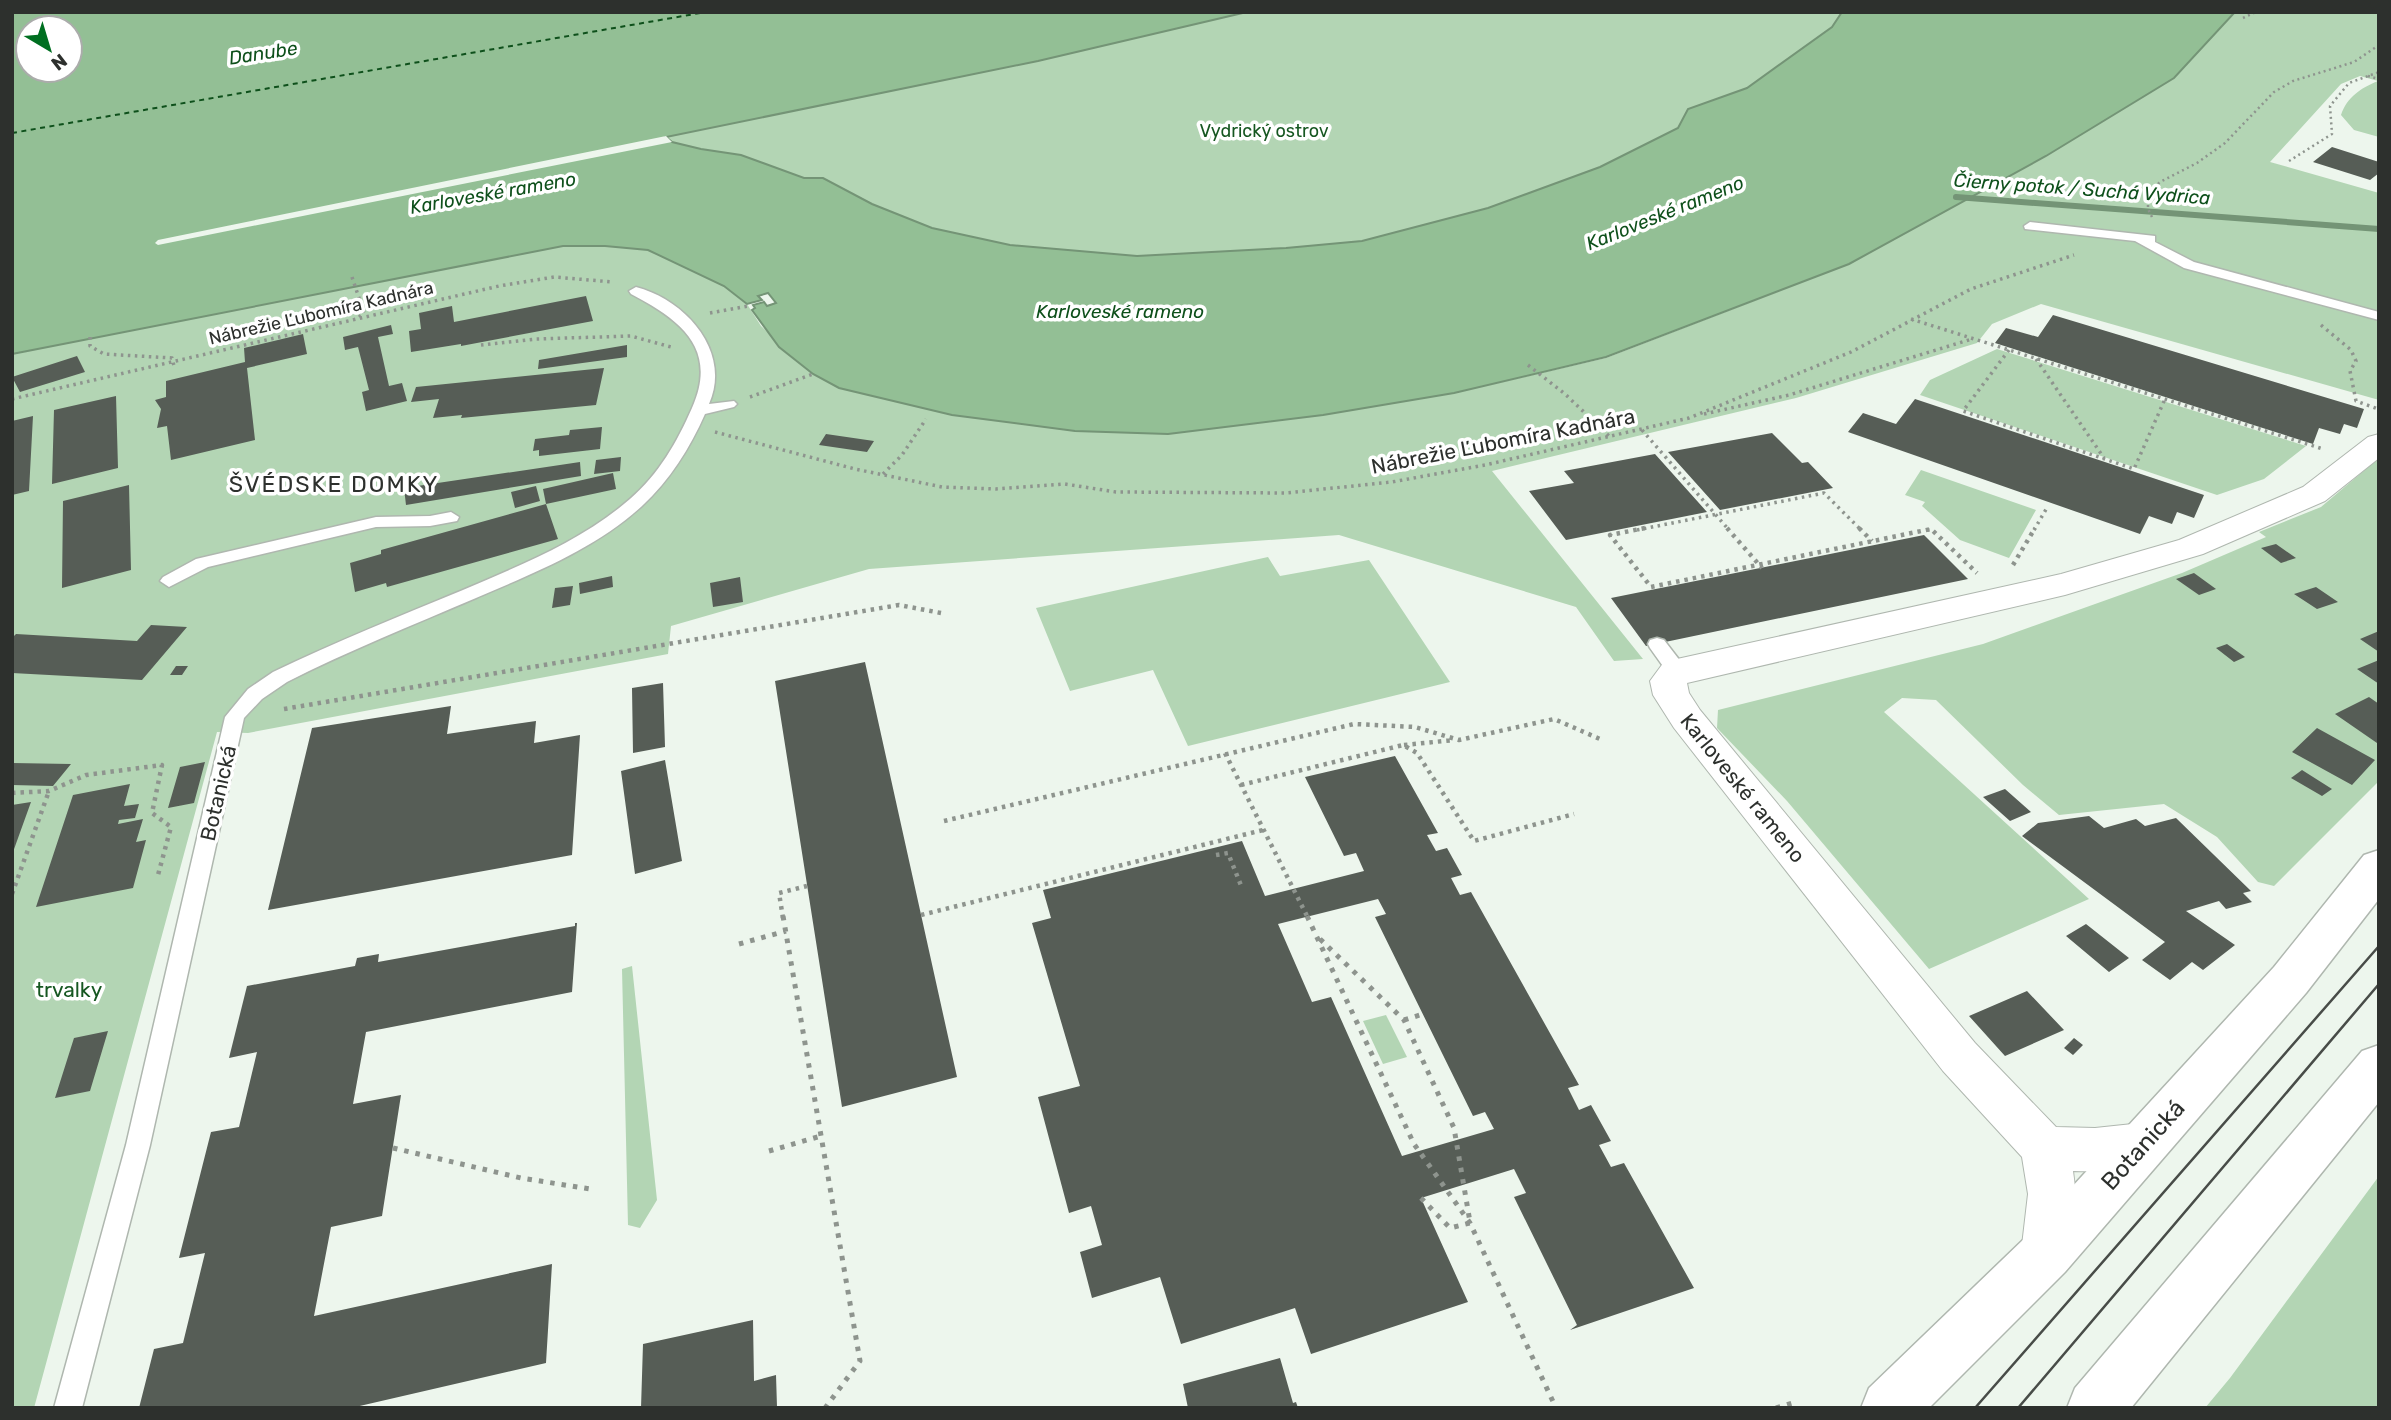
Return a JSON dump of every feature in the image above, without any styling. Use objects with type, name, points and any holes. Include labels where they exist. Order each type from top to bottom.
[{"type":"main road","name":"Botanická","points":[[1889,1408],[2046,1254],[2290,980],[2379,867]]},
{"type":"main road","points":[[2095,1408],[2379,1066]]},
{"type":"street","name":"Karloveské rameno","points":[[2045,1148],[1959,1056],[1687,719],[1671,695],[1667,658],[2065,584],[2191,547],[2314,494],[2368,451]]},
{"type":"street","points":[[2046,1254],[2052,1194],[2045,1148],[2095,1150],[2142,1145]]},
{"type":"lane","points":[[2030,226],[2165,240]]},
{"type":"lane","points":[[2140,239],[2189,265],[2379,316]]},
{"type":"lane","points":[[636,291],[683,320],[702,341],[707,352]]},
{"type":"lane","name":"Botanická","points":[[68,1408],[138,1146],[235,717],[251,696],[290,672],[520,573],[578,545],[605,527],[656,485],[674,461],[696,419],[708,386],[707,352]]},
{"type":"lane","points":[[696,419],[729,404]]},
{"type":"lane","points":[[169,581],[202,563],[351,527],[376,522],[451,517]]},
{"type":"path","points":[[2243,18],[2256,12]]},
{"type":"path","points":[[2148,209],[2148,193],[2160,182],[2197,163],[2225,143],[2274,92],[2293,81],[2354,62],[2379,45]]},
{"type":"path","points":[[2289,161],[2332,134],[2330,106],[2349,83],[2379,72]]},
{"type":"path","points":[[2367,76],[2379,79]]},
{"type":"path","name":"Nábrežie Ľubomíra Kadnára","points":[[696,419],[882,475],[943,488],[996,489],[1065,484],[1116,492],[1285,493],[1392,482],[1485,465],[1689,418],[1851,352],[1971,289],[2016,272],[2140,239]]},
{"type":"path","points":[[352,277],[364,313],[359,317]]},
{"type":"path","name":"Nábrežie Ľubomíra Kadnára","points":[[12,399],[174,364],[359,317],[499,286],[554,277],[613,282],[636,291]]},
{"type":"path","points":[[711,314],[748,306]]},
{"type":"path","points":[[2312,318],[2351,350],[2356,361],[2350,371],[2356,401],[2378,409]]},
{"type":"path","points":[[1911,319],[2165,399],[2368,451]]},
{"type":"path","points":[[481,345],[536,339],[631,336],[675,349],[707,352]]},
{"type":"path","points":[[90,337],[90,346],[104,354],[172,358],[174,364]]},
{"type":"path","points":[[1689,418],[1789,395],[1972,338]]},
{"type":"path","points":[[2009,350],[1963,411],[2134,469],[2165,399]]},
{"type":"path","points":[[2036,359],[2104,458]]},
{"type":"path","points":[[1528,365],[1565,394],[1610,438]]},
{"type":"path","points":[[729,404],[813,374]]},
{"type":"path","points":[[882,475],[902,455],[926,419]]},
{"type":"path","points":[[1642,430],[1761,566]]},
{"type":"path","points":[[1872,541],[1824,493],[1610,535],[1652,588],[1931,529],[1986,582]]},
{"type":"path","points":[[235,717],[899,605],[941,613]]},
{"type":"path","points":[[1241,785],[1403,745],[1459,740],[1554,719],[1600,740]]},
{"type":"path","points":[[944,821],[1354,724],[1415,727],[1459,740]]},
{"type":"path","points":[[1403,745],[1418,752],[1474,841],[1574,814]]},
{"type":"path","points":[[1225,753],[1318,937],[1414,1144],[1470,1223],[1556,1408]]},
{"type":"path","points":[[12,793],[49,791],[86,775],[162,765],[152,813],[171,827],[158,875]]},
{"type":"path","points":[[12,894],[49,791]]},
{"type":"path","points":[[921,915],[1163,858],[1263,830]]},
{"type":"path","points":[[1216,855],[1228,853],[1242,888]]},
{"type":"path","points":[[807,886],[779,893],[860,1361],[825,1408]]},
{"type":"path","points":[[739,944],[786,931]]},
{"type":"path","points":[[1318,937],[1404,1020],[1454,1128],[1470,1223]]},
{"type":"path","points":[[1404,1020],[1423,1014]]},
{"type":"path","points":[[769,1151],[821,1136]]},
{"type":"path","points":[[393,1147],[521,1178],[590,1189]]},
{"type":"path","points":[[1421,1198],[1450,1228],[1470,1223]]},
{"type":"path","points":[[1776,1408],[1796,1402]]},
{"type":"green space","name":"Vydrický ostrov","points":[[1247,12],[1842,12],[1832,27],[1747,88],[1688,109],[1678,128],[1600,167],[1488,208],[1362,241],[1137,256],[1010,245],[931,228],[872,204],[823,178],[805,178],[741,155],[672,142],[666,136],[1038,61]]},
{"type":"green space","name":"trvalky","points":[[2235,12],[2379,12],[2379,137],[2354,130],[2341,115],[2355,94],[2378,81],[2360,76],[2341,84],[2270,162],[2379,193],[2379,400],[2041,304],[1992,324],[1977,343],[1796,398],[1492,471],[1643,659],[1614,661],[1576,607],[1339,535],[869,569],[671,626],[668,654],[248,733],[217,732],[34,1408],[12,1408],[12,354],[563,246],[605,246],[648,250],[724,286],[747,304],[761,326],[813,374],[839,388],[952,415],[1004,422],[1168,434],[1323,415],[1454,393],[1606,358],[1849,264],[2046,156],[2174,78]]},
{"type":"green space","points":[[1997,349],[2306,446],[2264,479],[2217,495],[1920,395],[1930,380]]},
{"type":"green space","points":[[2379,458],[2379,781],[2274,886],[2258,882],[2217,837],[2164,804],[2059,815],[2023,785],[1936,700],[1902,698],[1884,712],[2089,899],[1929,969],[1787,801],[1717,728],[1718,710],[1983,644],[2182,573],[2266,537],[2259,532],[2321,507]]},
{"type":"green space","points":[[1921,470],[2036,510],[2009,558],[1960,540],[1922,506],[1925,502],[1905,495]]},
{"type":"green space","points":[[1268,557],[1280,576],[1369,560],[1450,682],[1188,746],[1153,670],[1070,691],[1036,608]]},
{"type":"green space","points":[[632,966],[657,1200],[640,1228],[628,1225],[622,969]]},
{"type":"green space","points":[[1386,1015],[1407,1057],[1383,1064],[1363,1021]]},
{"type":"green space","points":[[2379,1176],[2379,1408],[2205,1408],[2230,1378]]},
{"type":"water","name":"Danube","points":[[12,12],[1247,12],[1038,61],[666,137],[672,142],[701,149],[741,155],[804,178],[823,178],[872,204],[932,228],[1010,245],[1137,256],[1362,241],[1488,208],[1600,167],[1678,128],[1688,109],[1747,88],[1832,27],[1842,12],[2235,12],[2174,78],[2046,156],[1849,264],[1606,357],[1454,393],[1323,415],[1168,434],[1075,431],[952,415],[839,388],[813,374],[779,347],[752,310],[755,308],[753,305],[764,302],[767,306],[776,303],[768,293],[758,296],[762,300],[747,304],[724,286],[648,250],[563,246],[12,354]]},
{"type":"pier","points":[[666,136],[672,142],[158,245],[155,243],[158,240]]},
{"type":"building","points":[[2332,147],[2379,162],[2379,173],[2370,180],[2313,162]]},
{"type":"building","points":[[586,296],[593,321],[461,346],[411,352],[409,331],[421,329],[419,313],[452,306],[454,322]]},
{"type":"building","points":[[2053,315],[2364,409],[2357,428],[2344,424],[2340,434],[2319,428],[2313,444],[1995,343],[2006,328],[2038,337]]},
{"type":"building","points":[[391,325],[393,334],[378,337],[389,386],[402,383],[407,401],[366,411],[362,392],[369,390],[358,347],[345,350],[343,337]]},
{"type":"building","points":[[303,334],[307,354],[247,368],[255,440],[171,460],[167,426],[157,428],[161,409],[155,400],[166,397],[166,381],[245,362],[244,348]]},
{"type":"building","points":[[627,345],[627,357],[538,369],[539,360]]},
{"type":"building","points":[[77,356],[85,372],[20,392],[12,377]]},
{"type":"building","points":[[604,368],[596,405],[461,418],[462,415],[433,418],[439,399],[411,402],[416,387]]},
{"type":"building","points":[[116,396],[118,468],[52,484],[54,410]]},
{"type":"building","points":[[1915,399],[2204,495],[2194,518],[2177,512],[2172,524],[2149,516],[2140,534],[1848,432],[1863,413],[1896,424]]},
{"type":"building","points":[[33,416],[29,491],[12,495],[12,421]]},
{"type":"building","points":[[602,427],[600,449],[539,456],[539,450],[533,451],[535,439],[569,435],[570,430]]},
{"type":"building","points":[[1772,433],[1802,463],[1808,462],[1833,488],[1720,510],[1668,452]]},
{"type":"building","points":[[826,434],[874,441],[867,452],[819,445]]},
{"type":"building","points":[[1655,454],[1707,512],[1566,540],[1529,491],[1574,483],[1564,471]]},
{"type":"building","points":[[621,457],[620,471],[594,474],[596,460]]},
{"type":"building","points":[[580,462],[581,476],[406,505],[404,488]]},
{"type":"building","points":[[613,473],[616,489],[546,504],[543,489]]},
{"type":"building","points":[[129,485],[131,570],[62,588],[63,501]]},
{"type":"building","points":[[536,486],[540,501],[515,508],[511,492]]},
{"type":"building","points":[[546,504],[558,539],[387,587],[386,583],[355,592],[350,563],[381,554],[381,550]]},
{"type":"building","points":[[1924,535],[1968,579],[1646,646],[1611,598]]},
{"type":"building","points":[[2276,544],[2296,558],[2281,563],[2261,548]]},
{"type":"building","points":[[2194,573],[2216,589],[2199,595],[2176,579]]},
{"type":"building","points":[[612,576],[613,587],[580,594],[579,583]]},
{"type":"building","points":[[740,577],[743,602],[713,607],[710,583]]},
{"type":"building","points":[[573,586],[570,605],[552,608],[555,588]]},
{"type":"building","points":[[2316,587],[2338,602],[2317,609],[2294,594]]},
{"type":"building","points":[[151,625],[187,627],[142,680],[12,673],[12,638],[16,634],[137,641]]},
{"type":"building","points":[[2379,631],[2379,652],[2360,639]]},
{"type":"building","points":[[2227,644],[2245,657],[2234,662],[2216,648]]},
{"type":"building","points":[[2379,660],[2379,684],[2357,669]]},
{"type":"building","points":[[865,662],[957,1077],[842,1107],[775,681]]},
{"type":"building","points":[[176,666],[188,666],[182,675],[170,675]]},
{"type":"building","points":[[663,683],[665,747],[633,753],[632,688]]},
{"type":"building","points":[[2369,697],[2379,704],[2377,743],[2335,714]]},
{"type":"building","points":[[451,706],[447,734],[536,721],[534,743],[580,735],[572,855],[268,910],[312,728]]},
{"type":"building","points":[[2317,728],[2375,760],[2352,785],[2292,752]]},
{"type":"building","points":[[1395,756],[1438,833],[1427,835],[1436,851],[1447,848],[1462,875],[1451,878],[1460,895],[1471,892],[1579,1085],[1568,1088],[1579,1110],[1591,1105],[1611,1141],[1599,1145],[1611,1167],[1624,1163],[1694,1288],[1570,1330],[1577,1325],[1514,1197],[1526,1193],[1514,1169],[1421,1198],[1468,1302],[1311,1354],[1295,1308],[1181,1344],[1160,1277],[1092,1298],[1080,1252],[1102,1245],[1091,1206],[1069,1213],[1038,1097],[1080,1086],[1032,923],[1051,918],[1043,890],[1242,841],[1265,896],[1364,871],[1356,853],[1344,856],[1305,777]],"holes":[[[1378,899],[1386,914],[1375,917],[1473,1116],[1485,1112],[1494,1129],[1402,1156],[1331,997],[1312,1002],[1278,924]]]},
{"type":"building","points":[[665,760],[682,861],[635,874],[621,771]]},
{"type":"building","points":[[205,762],[194,803],[168,808],[180,767]]},
{"type":"building","points":[[12,763],[71,764],[53,786],[12,785]]},
{"type":"building","points":[[2302,770],[2332,789],[2322,796],[2291,778]]},
{"type":"building","points":[[130,784],[124,806],[139,804],[135,818],[119,820],[118,824],[143,819],[136,842],[146,840],[133,888],[36,907],[73,795]]},
{"type":"building","points":[[2005,789],[2031,812],[2010,821],[1983,797]]},
{"type":"building","points":[[31,802],[13,852],[12,852],[12,805]]},
{"type":"building","points":[[2089,816],[2104,828],[2136,819],[2145,826],[2176,818],[2251,891],[2243,893],[2252,902],[2226,909],[2219,901],[2186,911],[2235,945],[2203,970],[2192,962],[2170,980],[2142,960],[2165,942],[2022,836],[2038,823]]},
{"type":"building","points":[[577,923],[572,992],[366,1032],[353,1104],[401,1095],[382,1216],[331,1227],[314,1316],[552,1264],[546,1363],[351,1408],[139,1408],[154,1349],[183,1343],[205,1253],[179,1258],[211,1132],[239,1127],[257,1052],[229,1058],[247,986],[355,966],[357,958],[379,954],[378,962],[575,926]]},
{"type":"building","points":[[2086,924],[2129,958],[2109,972],[2066,936]]},
{"type":"building","points":[[2027,991],[2064,1030],[2005,1056],[1969,1016]]},
{"type":"building","points":[[108,1031],[90,1091],[55,1098],[74,1038]]},
{"type":"building","points":[[2074,1038],[2083,1045],[2073,1055],[2064,1048]]},
{"type":"building","points":[[753,1320],[754,1381],[776,1375],[777,1407],[641,1408],[643,1344]]},
{"type":"building","points":[[1280,1358],[1293,1403],[1296,1402],[1298,1408],[1188,1408],[1183,1384]]},
{"type":"waterway","name":"Čierny potok / Suchá Vydrica","points":[[1956,197],[2379,229]]},
{"type":"ferry route","points":[[12,133],[706,12]]},
{"type":"tram line","points":[[1975,1408],[2379,946]]},
{"type":"tram line","points":[[2018,1408],[2379,984]]},
{"type":"district","name":"ŠVÉDSKE DOMKY","points":[[334,484]]}]
